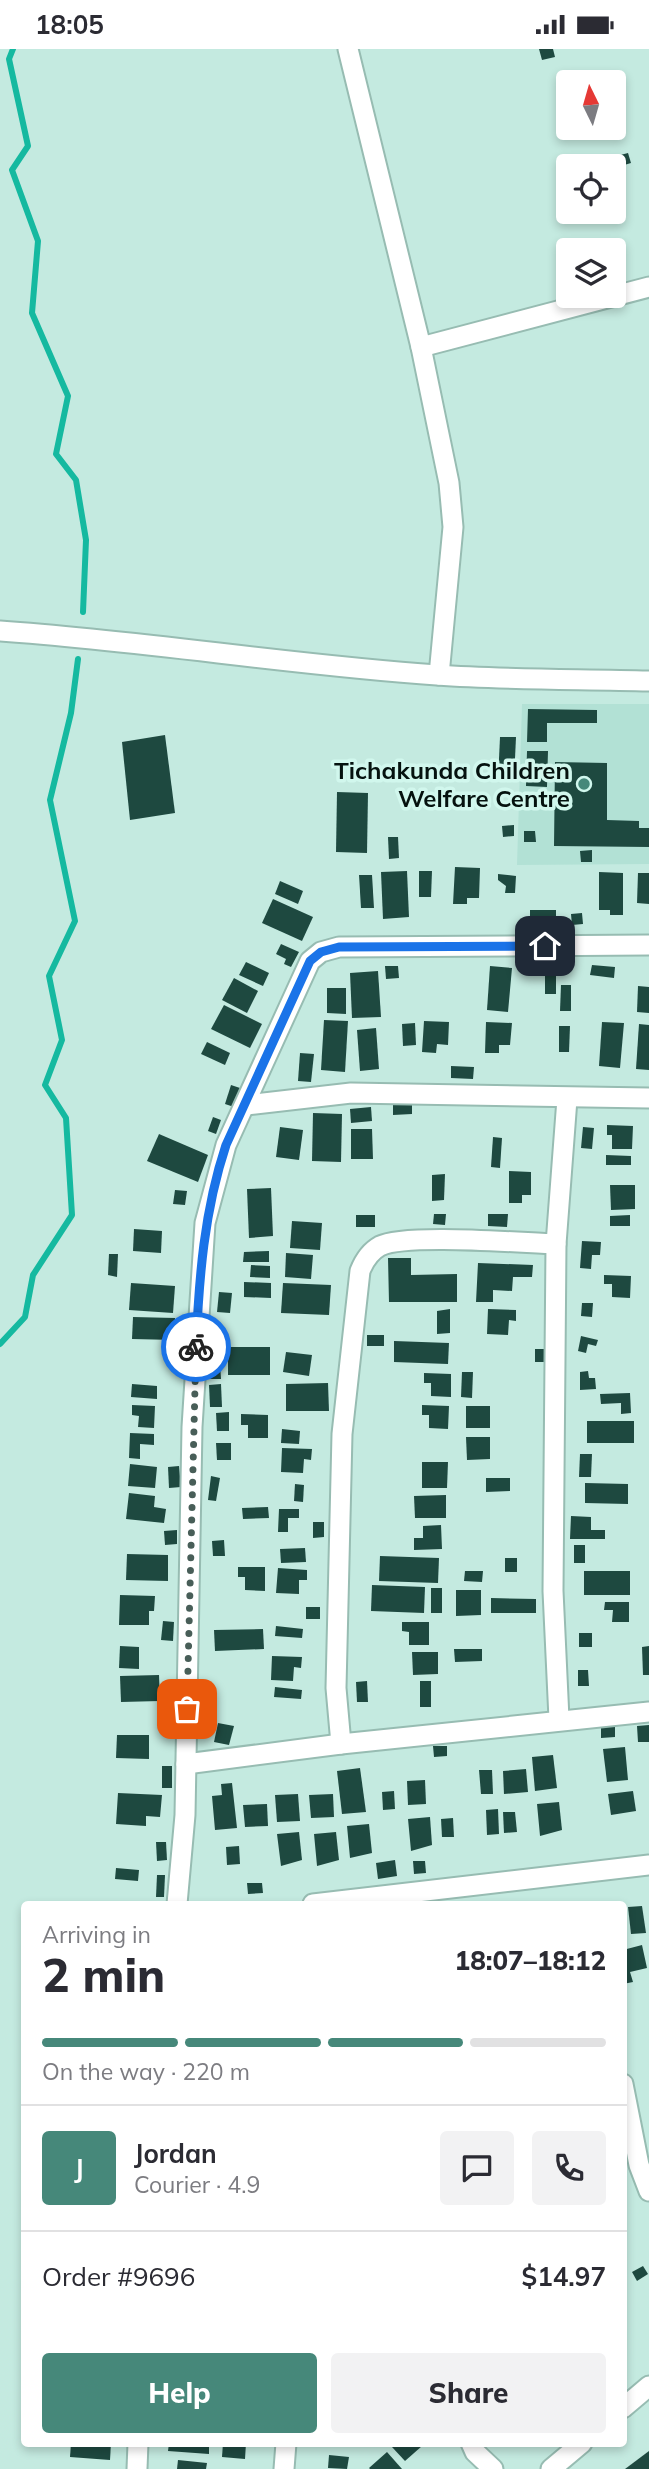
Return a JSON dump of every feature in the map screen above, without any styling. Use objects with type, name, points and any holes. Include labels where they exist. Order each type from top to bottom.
[{"type":"street","points":[[348,49],[421,347],[446,470],[453,527],[439,675]]},
{"type":"street","points":[[421,347],[649,287]]},
{"type":"street","points":[[0,631],[108,639],[244,658],[439,675],[649,681]]},
{"type":"street","points":[[177,1901],[187,1764],[192,1427],[205,1223],[215,1176],[226,1145],[310,961],[321,952],[339,947],[649,945]]},
{"type":"street","points":[[246,1105],[351,1093],[566,1099],[649,1098]]},
{"type":"street","points":[[559,1719],[554,1591],[556,1244],[566,1099]]},
{"type":"street","points":[[341,1744],[336,1688],[342,1434],[360,1271],[364,1261],[378,1247],[403,1240],[556,1244]]},
{"type":"street","points":[[187,1764],[559,1719],[649,1712]]},
{"type":"street","points":[[339,1901],[649,1865]]},
{"type":"street","points":[[627,2124],[631,2165],[649,2191]]},
{"type":"street","points":[[627,2405],[649,2386]]},
{"type":"street","points":[[137,2469],[138,2447]]},
{"type":"street","points":[[284,2469],[286,2447]]},
{"type":"street","points":[[474,2447],[493,2469]]},
{"type":"street","points":[[551,2469],[577,2447]]},
{"type":"shaded area","name":"Tichakunda Children Welfare Centre","points":[[522,704],[649,704],[649,864],[517,865]]},
{"type":"building","points":[[539,49],[553,49],[555,57],[542,60]]},
{"type":"building","points":[[628,153],[631,163],[626,164],[624,154]]},
{"type":"building","points":[[528,709],[597,710],[597,723],[547,723],[547,742],[527,742]]},
{"type":"building","points":[[165,735],[175,813],[130,820],[122,742]]},
{"type":"building","points":[[500,737],[516,737],[514,780],[498,780]]},
{"type":"building","points":[[527,751],[548,751],[547,787],[526,786]]},
{"type":"building","points":[[555,762],[607,763],[607,820],[639,821],[639,828],[649,828],[649,847],[554,846]]},
{"type":"building","points":[[337,792],[368,793],[367,853],[336,852]]},
{"type":"building","points":[[514,825],[514,836],[503,837],[502,826]]},
{"type":"building","points":[[524,831],[535,831],[536,842],[524,842]]},
{"type":"building","points":[[388,837],[398,837],[399,858],[389,859]]},
{"type":"building","points":[[592,850],[592,862],[581,862],[580,851]]},
{"type":"building","points":[[455,867],[480,868],[479,898],[467,898],[467,904],[453,904]]},
{"type":"building","points":[[407,871],[409,917],[383,919],[381,872]]},
{"type":"building","points":[[419,871],[432,871],[431,897],[419,897]]},
{"type":"building","points":[[599,872],[623,873],[623,915],[610,915],[610,910],[599,910]]},
{"type":"building","points":[[638,873],[649,873],[649,904],[637,903]]},
{"type":"building","points":[[498,874],[516,876],[515,893],[505,893],[506,886],[498,880]]},
{"type":"building","points":[[359,875],[372,875],[374,908],[361,908]]},
{"type":"building","points":[[280,881],[303,891],[298,904],[275,894]]},
{"type":"building","points":[[273,899],[313,917],[302,941],[262,923]]},
{"type":"building","points":[[530,910],[556,910],[556,922],[530,922]]},
{"type":"building","points":[[582,913],[583,924],[572,925],[571,914]]},
{"type":"building","points":[[281,944],[299,952],[291,967],[284,964],[286,959],[276,954]]},
{"type":"building","points":[[246,962],[269,973],[263,986],[239,975]]},
{"type":"building","points":[[592,965],[615,967],[614,978],[590,975]]},
{"type":"building","points":[[385,966],[398,966],[399,978],[386,979]]},
{"type":"building","points":[[490,966],[512,968],[508,1012],[487,1010]]},
{"type":"building","points":[[545,968],[556,968],[556,994],[545,994]]},
{"type":"building","points":[[378,971],[381,1017],[352,1018],[350,973]]},
{"type":"building","points":[[234,978],[258,991],[247,1013],[222,1000]]},
{"type":"building","points":[[561,985],[571,985],[571,1011],[560,1011]]},
{"type":"building","points":[[638,986],[649,987],[649,1013],[637,1012]]},
{"type":"building","points":[[327,988],[346,988],[346,1014],[327,1013]]},
{"type":"building","points":[[224,1005],[262,1024],[250,1048],[211,1029]]},
{"type":"building","points":[[324,1020],[348,1021],[345,1072],[321,1070]]},
{"type":"building","points":[[424,1021],[449,1022],[448,1045],[437,1044],[436,1053],[422,1052]]},
{"type":"building","points":[[486,1022],[512,1023],[510,1045],[499,1045],[499,1053],[485,1053]]},
{"type":"building","points":[[602,1022],[624,1023],[620,1068],[599,1066]]},
{"type":"building","points":[[415,1023],[416,1045],[403,1046],[402,1024]]},
{"type":"building","points":[[639,1024],[649,1025],[649,1070],[636,1069]]},
{"type":"building","points":[[559,1026],[570,1026],[569,1052],[559,1052]]},
{"type":"building","points":[[376,1028],[379,1069],[360,1071],[357,1030]]},
{"type":"building","points":[[207,1042],[230,1053],[225,1065],[201,1054]]},
{"type":"building","points":[[300,1053],[314,1054],[311,1082],[298,1081]]},
{"type":"building","points":[[451,1066],[474,1067],[473,1079],[451,1078]]},
{"type":"building","points":[[231,1085],[240,1088],[234,1107],[225,1104]]},
{"type":"building","points":[[412,1103],[412,1114],[393,1115],[393,1104]]},
{"type":"building","points":[[371,1107],[372,1121],[351,1123],[350,1109]]},
{"type":"building","points":[[313,1113],[342,1114],[341,1162],[312,1161]]},
{"type":"building","points":[[213,1117],[221,1120],[216,1134],[208,1131]]},
{"type":"building","points":[[607,1125],[633,1126],[632,1149],[612,1149],[612,1135],[607,1135]]},
{"type":"building","points":[[280,1127],[303,1130],[299,1160],[276,1157]]},
{"type":"building","points":[[583,1127],[594,1128],[592,1149],[581,1148]]},
{"type":"building","points":[[351,1129],[372,1129],[373,1159],[351,1159]]},
{"type":"building","points":[[159,1134],[208,1155],[198,1182],[147,1161]]},
{"type":"building","points":[[493,1137],[502,1138],[500,1168],[491,1167]]},
{"type":"building","points":[[606,1155],[631,1156],[631,1165],[606,1165]]},
{"type":"building","points":[[509,1171],[531,1172],[531,1195],[522,1195],[522,1203],[509,1203]]},
{"type":"building","points":[[445,1174],[444,1200],[432,1201],[432,1175]]},
{"type":"building","points":[[610,1185],[635,1185],[635,1209],[611,1210]]},
{"type":"building","points":[[271,1188],[273,1236],[249,1238],[247,1189]]},
{"type":"building","points":[[175,1190],[187,1191],[185,1205],[173,1204]]},
{"type":"building","points":[[434,1214],[446,1214],[445,1225],[433,1224]]},
{"type":"building","points":[[488,1214],[508,1214],[507,1227],[488,1226]]},
{"type":"building","points":[[356,1215],[375,1215],[375,1227],[356,1227]]},
{"type":"building","points":[[630,1215],[630,1226],[610,1226],[610,1216]]},
{"type":"building","points":[[292,1221],[322,1223],[320,1250],[290,1248]]},
{"type":"building","points":[[134,1229],[162,1231],[161,1253],[133,1251]]},
{"type":"building","points":[[582,1241],[601,1242],[600,1255],[592,1255],[591,1269],[580,1268]]},
{"type":"building","points":[[269,1251],[269,1262],[243,1262],[244,1252]]},
{"type":"building","points":[[286,1253],[313,1255],[311,1279],[285,1277]]},
{"type":"building","points":[[109,1254],[118,1254],[117,1277],[108,1275]]},
{"type":"building","points":[[388,1258],[411,1258],[411,1275],[457,1274],[457,1302],[389,1302]]},
{"type":"building","points":[[478,1263],[533,1265],[532,1277],[513,1277],[512,1291],[493,1290],[493,1302],[476,1302]]},
{"type":"building","points":[[251,1265],[270,1266],[270,1278],[250,1277]]},
{"type":"building","points":[[604,1275],[631,1276],[630,1298],[612,1297],[612,1284],[604,1284]]},
{"type":"building","points":[[244,1282],[271,1283],[271,1298],[244,1297]]},
{"type":"building","points":[[131,1283],[175,1286],[173,1313],[129,1310]]},
{"type":"building","points":[[283,1283],[331,1285],[329,1315],[281,1313]]},
{"type":"building","points":[[219,1292],[232,1293],[230,1313],[217,1312]]},
{"type":"building","points":[[582,1303],[593,1303],[592,1317],[581,1316]]},
{"type":"building","points":[[450,1309],[450,1333],[437,1334],[437,1311]]},
{"type":"building","points":[[488,1309],[516,1310],[516,1321],[509,1320],[508,1335],[487,1334]]},
{"type":"building","points":[[133,1317],[175,1318],[175,1340],[132,1339]]},
{"type":"building","points":[[367,1335],[384,1335],[384,1346],[367,1346]]},
{"type":"building","points":[[581,1336],[598,1340],[596,1346],[588,1344],[586,1353],[578,1351]]},
{"type":"building","points":[[394,1341],[449,1343],[448,1364],[394,1362]]},
{"type":"building","points":[[228,1347],[270,1347],[270,1375],[228,1375]]},
{"type":"building","points":[[535,1349],[546,1349],[546,1362],[535,1362]]},
{"type":"building","points":[[286,1352],[312,1355],[309,1376],[283,1372]]},
{"type":"building","points":[[220,1363],[221,1379],[207,1379],[207,1364]]},
{"type":"building","points":[[588,1371],[589,1378],[595,1378],[596,1389],[580,1390],[580,1372]]},
{"type":"building","points":[[462,1372],[473,1372],[472,1398],[461,1397]]},
{"type":"building","points":[[424,1373],[451,1374],[451,1397],[431,1396],[431,1383],[424,1383]]},
{"type":"building","points":[[328,1383],[329,1411],[286,1411],[286,1384]]},
{"type":"building","points":[[132,1384],[157,1386],[157,1399],[131,1397]]},
{"type":"building","points":[[221,1384],[222,1407],[210,1407],[209,1385]]},
{"type":"building","points":[[630,1393],[631,1413],[621,1414],[621,1403],[601,1404],[600,1394]]},
{"type":"building","points":[[132,1405],[155,1406],[154,1428],[138,1427],[139,1416],[132,1415]]},
{"type":"building","points":[[422,1405],[449,1406],[448,1429],[429,1428],[429,1415],[422,1415]]},
{"type":"building","points":[[466,1406],[490,1406],[490,1428],[466,1428]]},
{"type":"building","points":[[229,1412],[229,1431],[217,1431],[216,1413]]},
{"type":"building","points":[[241,1414],[268,1415],[268,1438],[248,1438],[248,1425],[241,1425]]},
{"type":"building","points":[[587,1421],[634,1421],[634,1443],[587,1443]]},
{"type":"building","points":[[282,1429],[300,1431],[299,1444],[281,1443]]},
{"type":"building","points":[[130,1433],[154,1434],[154,1445],[140,1444],[140,1459],[129,1458]]},
{"type":"building","points":[[466,1437],[490,1437],[490,1459],[467,1460]]},
{"type":"building","points":[[216,1443],[231,1443],[231,1460],[217,1460]]},
{"type":"building","points":[[282,1448],[312,1449],[311,1460],[304,1459],[303,1473],[281,1472]]},
{"type":"building","points":[[580,1454],[592,1454],[591,1477],[579,1477]]},
{"type":"building","points":[[422,1462],[448,1462],[447,1488],[422,1488]]},
{"type":"building","points":[[130,1464],[157,1467],[155,1488],[128,1486]]},
{"type":"building","points":[[179,1466],[181,1487],[169,1488],[168,1467]]},
{"type":"building","points":[[211,1476],[220,1478],[216,1501],[208,1500]]},
{"type":"building","points":[[486,1478],[510,1478],[510,1491],[486,1492]]},
{"type":"building","points":[[585,1483],[628,1484],[628,1504],[585,1503]]},
{"type":"building","points":[[295,1484],[304,1485],[303,1502],[294,1501]]},
{"type":"building","points":[[129,1493],[155,1496],[154,1507],[166,1509],[164,1523],[126,1519]]},
{"type":"building","points":[[446,1495],[446,1518],[415,1518],[414,1496]]},
{"type":"building","points":[[268,1507],[269,1518],[243,1519],[242,1508]]},
{"type":"building","points":[[279,1509],[299,1509],[299,1518],[288,1518],[288,1532],[278,1532]]},
{"type":"building","points":[[571,1516],[591,1517],[591,1530],[605,1530],[605,1539],[570,1539]]},
{"type":"building","points":[[313,1522],[324,1522],[324,1537],[313,1538]]},
{"type":"building","points":[[441,1525],[442,1549],[414,1550],[414,1538],[423,1538],[423,1526]]},
{"type":"building","points":[[177,1530],[177,1544],[165,1545],[164,1531]]},
{"type":"building","points":[[224,1540],[225,1556],[213,1556],[212,1541]]},
{"type":"building","points":[[574,1545],[585,1545],[585,1563],[574,1563]]},
{"type":"building","points":[[305,1548],[306,1562],[281,1563],[280,1549]]},
{"type":"building","points":[[127,1554],[168,1555],[168,1581],[126,1580]]},
{"type":"building","points":[[380,1556],[439,1558],[438,1583],[379,1581]]},
{"type":"building","points":[[505,1558],[517,1558],[517,1572],[505,1572]]},
{"type":"building","points":[[238,1567],[265,1567],[265,1591],[245,1590],[245,1577],[238,1577]]},
{"type":"building","points":[[278,1568],[307,1570],[307,1580],[299,1580],[299,1594],[276,1593]]},
{"type":"building","points":[[465,1571],[483,1571],[482,1582],[464,1581]]},
{"type":"building","points":[[584,1571],[630,1571],[630,1595],[584,1595]]},
{"type":"building","points":[[372,1585],[425,1587],[424,1613],[371,1611]]},
{"type":"building","points":[[431,1588],[442,1588],[442,1613],[431,1613]]},
{"type":"building","points":[[456,1590],[481,1590],[481,1615],[456,1616]]},
{"type":"building","points":[[120,1595],[155,1596],[154,1611],[149,1611],[149,1625],[119,1625]]},
{"type":"building","points":[[491,1598],[536,1599],[536,1613],[491,1613]]},
{"type":"building","points":[[605,1602],[629,1602],[629,1622],[612,1622],[613,1610],[604,1610]]},
{"type":"building","points":[[306,1607],[320,1607],[320,1619],[306,1619]]},
{"type":"building","points":[[163,1621],[174,1622],[173,1641],[161,1640]]},
{"type":"building","points":[[402,1622],[429,1622],[429,1645],[409,1645],[409,1632],[402,1631]]},
{"type":"building","points":[[276,1626],[303,1629],[302,1638],[275,1636]]},
{"type":"building","points":[[263,1629],[264,1649],[215,1651],[214,1630]]},
{"type":"building","points":[[579,1633],[592,1633],[592,1647],[579,1647]]},
{"type":"building","points":[[120,1646],[139,1647],[139,1669],[119,1668]]},
{"type":"building","points":[[649,1646],[649,1675],[643,1675],[642,1647]]},
{"type":"building","points":[[454,1649],[482,1649],[482,1661],[455,1662]]},
{"type":"building","points":[[412,1652],[438,1652],[438,1674],[413,1675]]},
{"type":"building","points":[[272,1656],[302,1657],[301,1668],[294,1667],[293,1681],[271,1680]]},
{"type":"building","points":[[578,1670],[588,1670],[589,1686],[578,1686]]},
{"type":"building","points":[[159,1675],[160,1701],[121,1702],[120,1676]]},
{"type":"building","points":[[367,1681],[368,1702],[357,1702],[356,1682]]},
{"type":"building","points":[[420,1681],[431,1681],[431,1707],[420,1707]]},
{"type":"building","points":[[275,1687],[302,1690],[301,1699],[274,1697]]},
{"type":"building","points":[[175,1710],[176,1735],[165,1736],[164,1711]]},
{"type":"building","points":[[218,1723],[234,1726],[229,1745],[214,1742]]},
{"type":"building","points":[[615,1724],[615,1737],[601,1738],[601,1725]]},
{"type":"building","points":[[649,1725],[649,1742],[638,1742],[637,1726]]},
{"type":"building","points":[[117,1735],[149,1735],[149,1759],[116,1758]]},
{"type":"building","points":[[433,1746],[447,1746],[447,1756],[434,1757]]},
{"type":"building","points":[[625,1747],[628,1780],[607,1782],[603,1749]]},
{"type":"building","points":[[553,1755],[557,1788],[535,1791],[532,1757]]},
{"type":"building","points":[[162,1766],[172,1766],[172,1788],[162,1788]]},
{"type":"building","points":[[360,1768],[366,1812],[342,1814],[337,1771]]},
{"type":"building","points":[[526,1769],[528,1792],[504,1794],[503,1771]]},
{"type":"building","points":[[479,1770],[492,1770],[493,1794],[481,1794]]},
{"type":"building","points":[[425,1780],[426,1804],[408,1805],[407,1781]]},
{"type":"building","points":[[232,1783],[237,1828],[215,1830],[212,1796],[222,1795],[221,1784]]},
{"type":"building","points":[[394,1791],[395,1809],[383,1810],[382,1792]]},
{"type":"building","points":[[633,1791],[636,1811],[611,1815],[608,1794]]},
{"type":"building","points":[[118,1793],[162,1795],[160,1817],[146,1816],[146,1826],[116,1824]]},
{"type":"building","points":[[298,1794],[300,1821],[277,1822],[275,1795]]},
{"type":"building","points":[[333,1794],[334,1817],[311,1818],[309,1795]]},
{"type":"building","points":[[559,1802],[562,1830],[540,1836],[537,1804]]},
{"type":"building","points":[[267,1804],[268,1826],[245,1827],[243,1805]]},
{"type":"building","points":[[498,1809],[499,1834],[487,1835],[486,1810]]},
{"type":"building","points":[[503,1812],[515,1812],[517,1832],[504,1833]]},
{"type":"building","points":[[430,1817],[432,1845],[411,1851],[408,1819]]},
{"type":"building","points":[[453,1818],[454,1837],[442,1837],[441,1819]]},
{"type":"building","points":[[369,1824],[372,1853],[350,1858],[347,1826]]},
{"type":"building","points":[[299,1832],[302,1860],[281,1866],[277,1834]]},
{"type":"building","points":[[336,1832],[339,1860],[317,1866],[314,1834]]},
{"type":"building","points":[[156,1842],[166,1842],[167,1860],[157,1861]]},
{"type":"building","points":[[239,1846],[240,1864],[227,1865],[226,1847]]},
{"type":"building","points":[[395,1860],[397,1876],[378,1879],[376,1863]]},
{"type":"building","points":[[413,1861],[425,1861],[426,1873],[414,1874]]},
{"type":"building","points":[[116,1868],[139,1870],[138,1881],[115,1879]]},
{"type":"building","points":[[157,1875],[165,1875],[164,1897],[156,1897]]},
{"type":"building","points":[[247,1883],[262,1883],[263,1893],[248,1894]]},
{"type":"building","points":[[642,1906],[646,1933],[631,1934],[628,1907]]},
{"type":"building","points":[[642,1945],[647,1968],[630,1972],[633,1982],[627,1983],[627,1949]]},
{"type":"building","points":[[643,2266],[648,2274],[637,2281],[632,2272]]},
{"type":"building","points":[[71,2447],[111,2447],[110,2460],[70,2457]]},
{"type":"building","points":[[168,2447],[209,2447],[209,2454],[168,2451]]},
{"type":"building","points":[[223,2447],[246,2447],[245,2459],[222,2457]]},
{"type":"building","points":[[392,2447],[421,2447],[405,2461]]},
{"type":"building","points":[[649,2451],[649,2469],[625,2469]]},
{"type":"building","points":[[387,2452],[402,2469],[369,2468]]},
{"type":"building","points":[[329,2455],[349,2457],[347,2469],[328,2468]]},
{"type":"building","points":[[178,2460],[207,2463],[206,2469],[177,2469]]},
{"type":"waterway","points":[[13,49],[9,59],[28,146],[12,170],[38,241],[32,313],[68,396],[56,454],[76,480],[86,540],[83,612]]},
{"type":"waterway","points":[[0,1344],[25,1317],[33,1275],[72,1215],[66,1118],[45,1085],[62,1040],[49,976],[75,921],[50,800],[71,713],[78,659]]},
{"type":"way so far","points":[[187,1709],[196,1347]]},
{"type":"place","name":"Tichakunda Children Welfare Centre","points":[[584,784]]},
{"type":"route","points":[[196,1347],[205,1223],[215,1176],[226,1145],[310,961],[321,952],[339,947],[545,946]]}]
